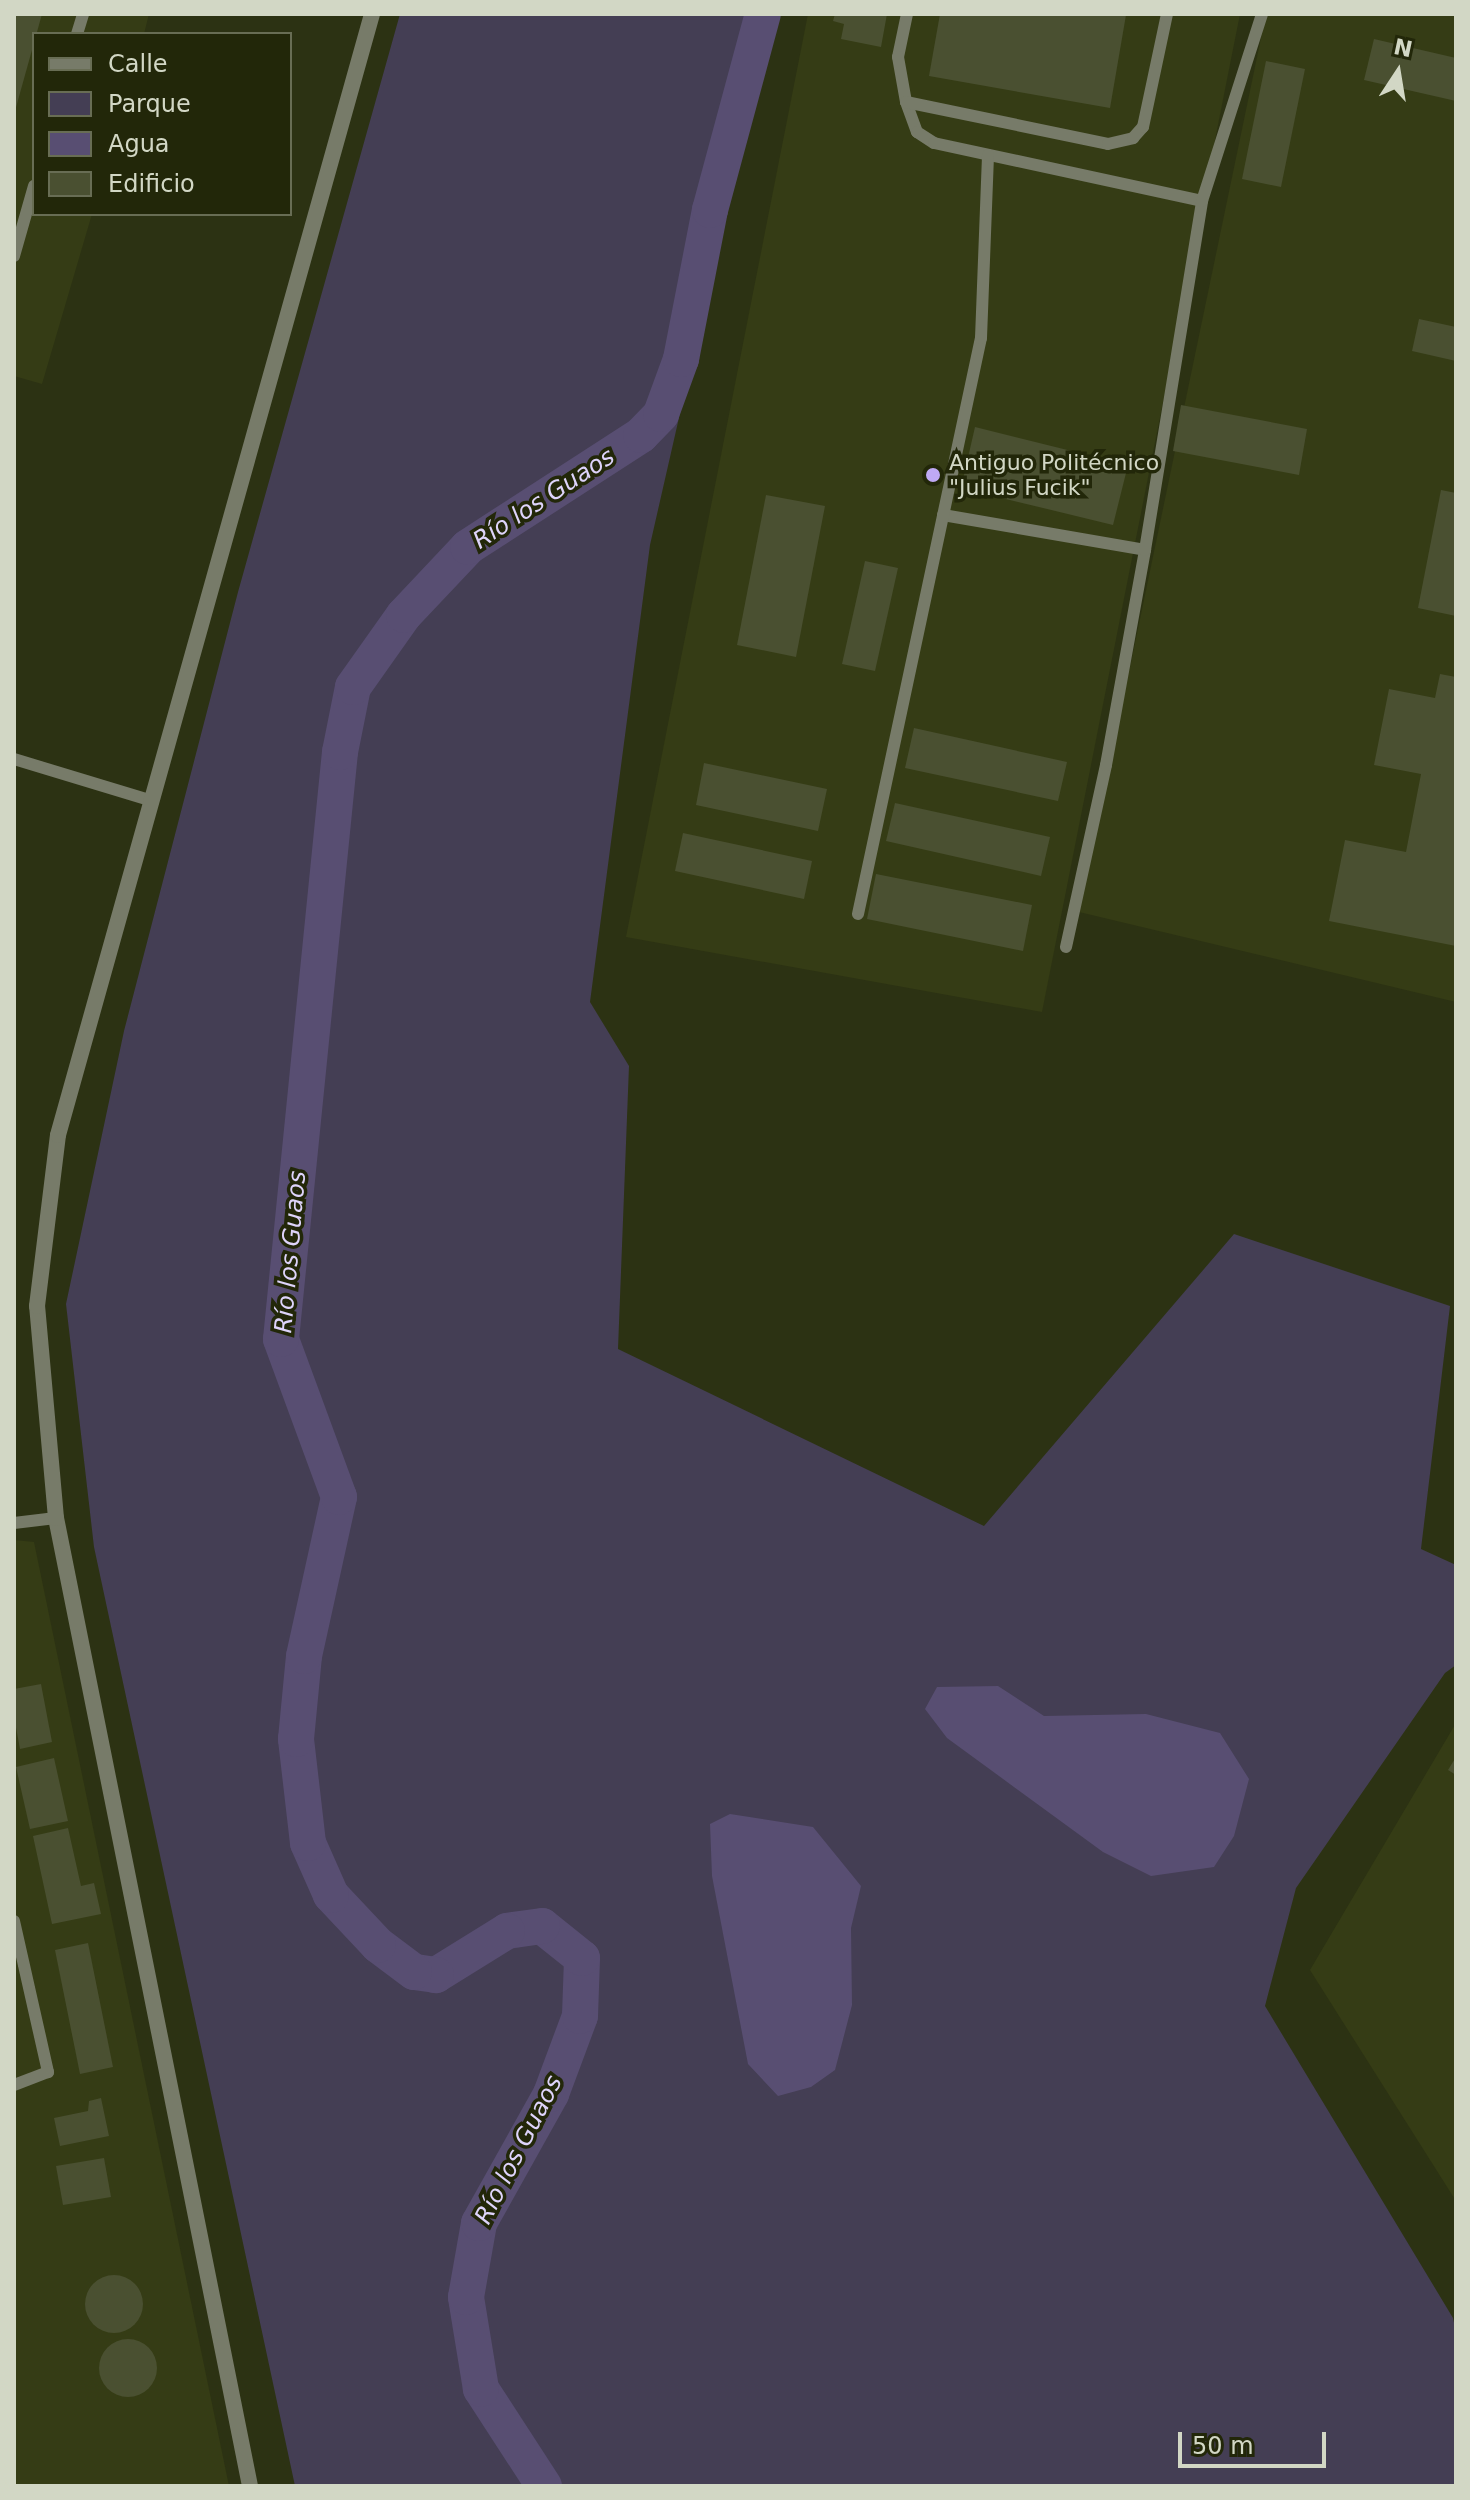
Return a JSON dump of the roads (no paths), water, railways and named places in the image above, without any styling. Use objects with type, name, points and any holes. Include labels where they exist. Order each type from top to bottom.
[{"type":"street","points":[[250,2486],[56,1518],[37,1306],[58,1135],[372,14]]},
{"type":"lane","points":[[907,14],[898,57],[906,102],[917,132],[934,143],[1202,201]]},
{"type":"lane","points":[[906,102],[1108,144],[1133,138],[1143,127],[1167,14]]},
{"type":"lane","points":[[1066,947],[1106,765],[1202,201],[1262,14]]},
{"type":"lane","points":[[858,914],[981,338],[988,155]]},
{"type":"lane","points":[[14,256],[32,193]]},
{"type":"lane","points":[[943,515],[1145,550]]},
{"type":"lane","points":[[14,759],[152,801]]},
{"type":"lane","points":[[14,1523],[56,1518]]},
{"type":"lane","points":[[14,1921],[48,2072],[14,2085]]},
{"type":"water","points":[[998,1686],[1044,1716],[1146,1714],[1220,1733],[1249,1779],[1234,1836],[1214,1867],[1151,1876],[1103,1852],[947,1738],[925,1709],[937,1687]]},
{"type":"water","points":[[730,1814],[813,1827],[861,1886],[851,1928],[852,2005],[835,2070],[811,2087],[778,2096],[748,2064],[712,1876],[710,1824]]},
{"type":"waterway","name":"Río los Guaos","points":[[544,2486],[481,2389],[466,2297],[479,2223],[551,2094],[580,2016],[582,1958],[542,1926],[507,1931],[436,1975],[414,1972],[378,1945],[331,1895],[308,1843],[296,1739],[304,1656],[339,1497],[281,1339],[340,752],[353,687],[404,615],[468,547],[641,435],[661,414],[681,359],[710,210],[763,14]]},
{"type":"place","name":"Antiguo Politécnico \"Julius Fucik\"","points":[[933,475]]}]
